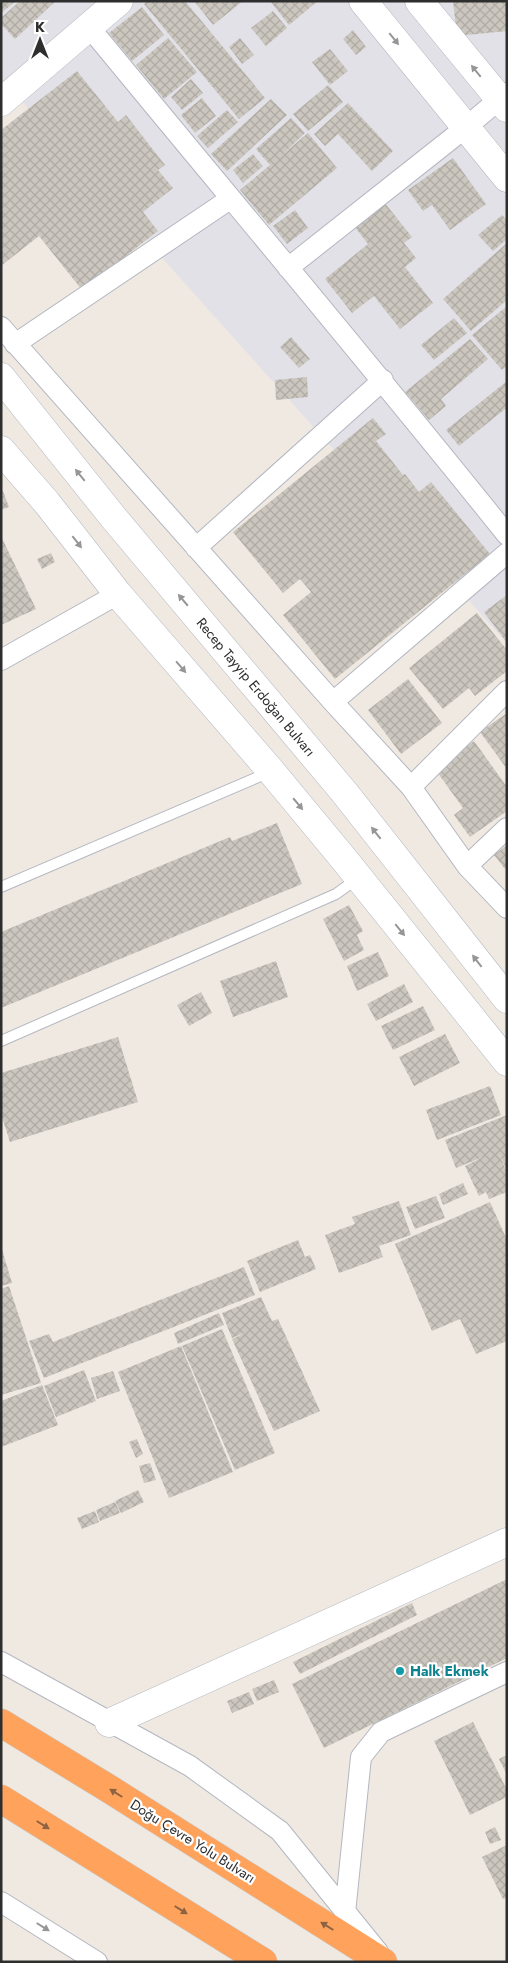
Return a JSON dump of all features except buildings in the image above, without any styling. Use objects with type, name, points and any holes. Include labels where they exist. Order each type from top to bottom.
[{"type":"highway","name":"Doğu Çevre Yolu Bulvarı","points":[[1,1722],[384,1962]]},
{"type":"highway","points":[[1,1800],[263,1962]]},
{"type":"main road","points":[[1,102],[120,1]]},
{"type":"main road","points":[[363,1],[507,178]]},
{"type":"main road","points":[[419,1],[504,100]]},
{"type":"main road","name":"Recep Tayyip Erdoğan Bulvarı","points":[[1,377],[113,517],[344,792],[507,999]]},
{"type":"main road","points":[[1,450],[47,503],[118,594],[271,771],[507,1062]]},
{"type":"main road","points":[[109,1723],[507,1542]]},
{"type":"street","points":[[90,28],[230,199],[383,380],[507,535]]},
{"type":"street","points":[[288,268],[465,128],[504,100]]},
{"type":"street","points":[[15,344],[230,199]]},
{"type":"street","points":[[1,327],[411,787],[468,866],[507,908]]},
{"type":"street","points":[[196,548],[383,380]]},
{"type":"street","points":[[334,702],[507,553]]},
{"type":"street","points":[[1,660],[118,594]]},
{"type":"street","points":[[411,787],[507,691]]},
{"type":"street","points":[[468,866],[507,828]]},
{"type":"street","points":[[1,1662],[190,1766],[280,1831],[384,1962]]},
{"type":"street","points":[[346,1913],[361,1757],[381,1732],[507,1672]]},
{"type":"street","points":[[1,1902],[97,1962]]},
{"type":"lane","points":[[1,887],[271,771]]},
{"type":"lane","points":[[1,1041],[336,894],[358,878]]},
{"type":"shaded area","points":[[1,1],[507,1],[507,643],[1,78]]},
{"type":"place","name":"Halk Ekmek","points":[[400,1671]]}]
